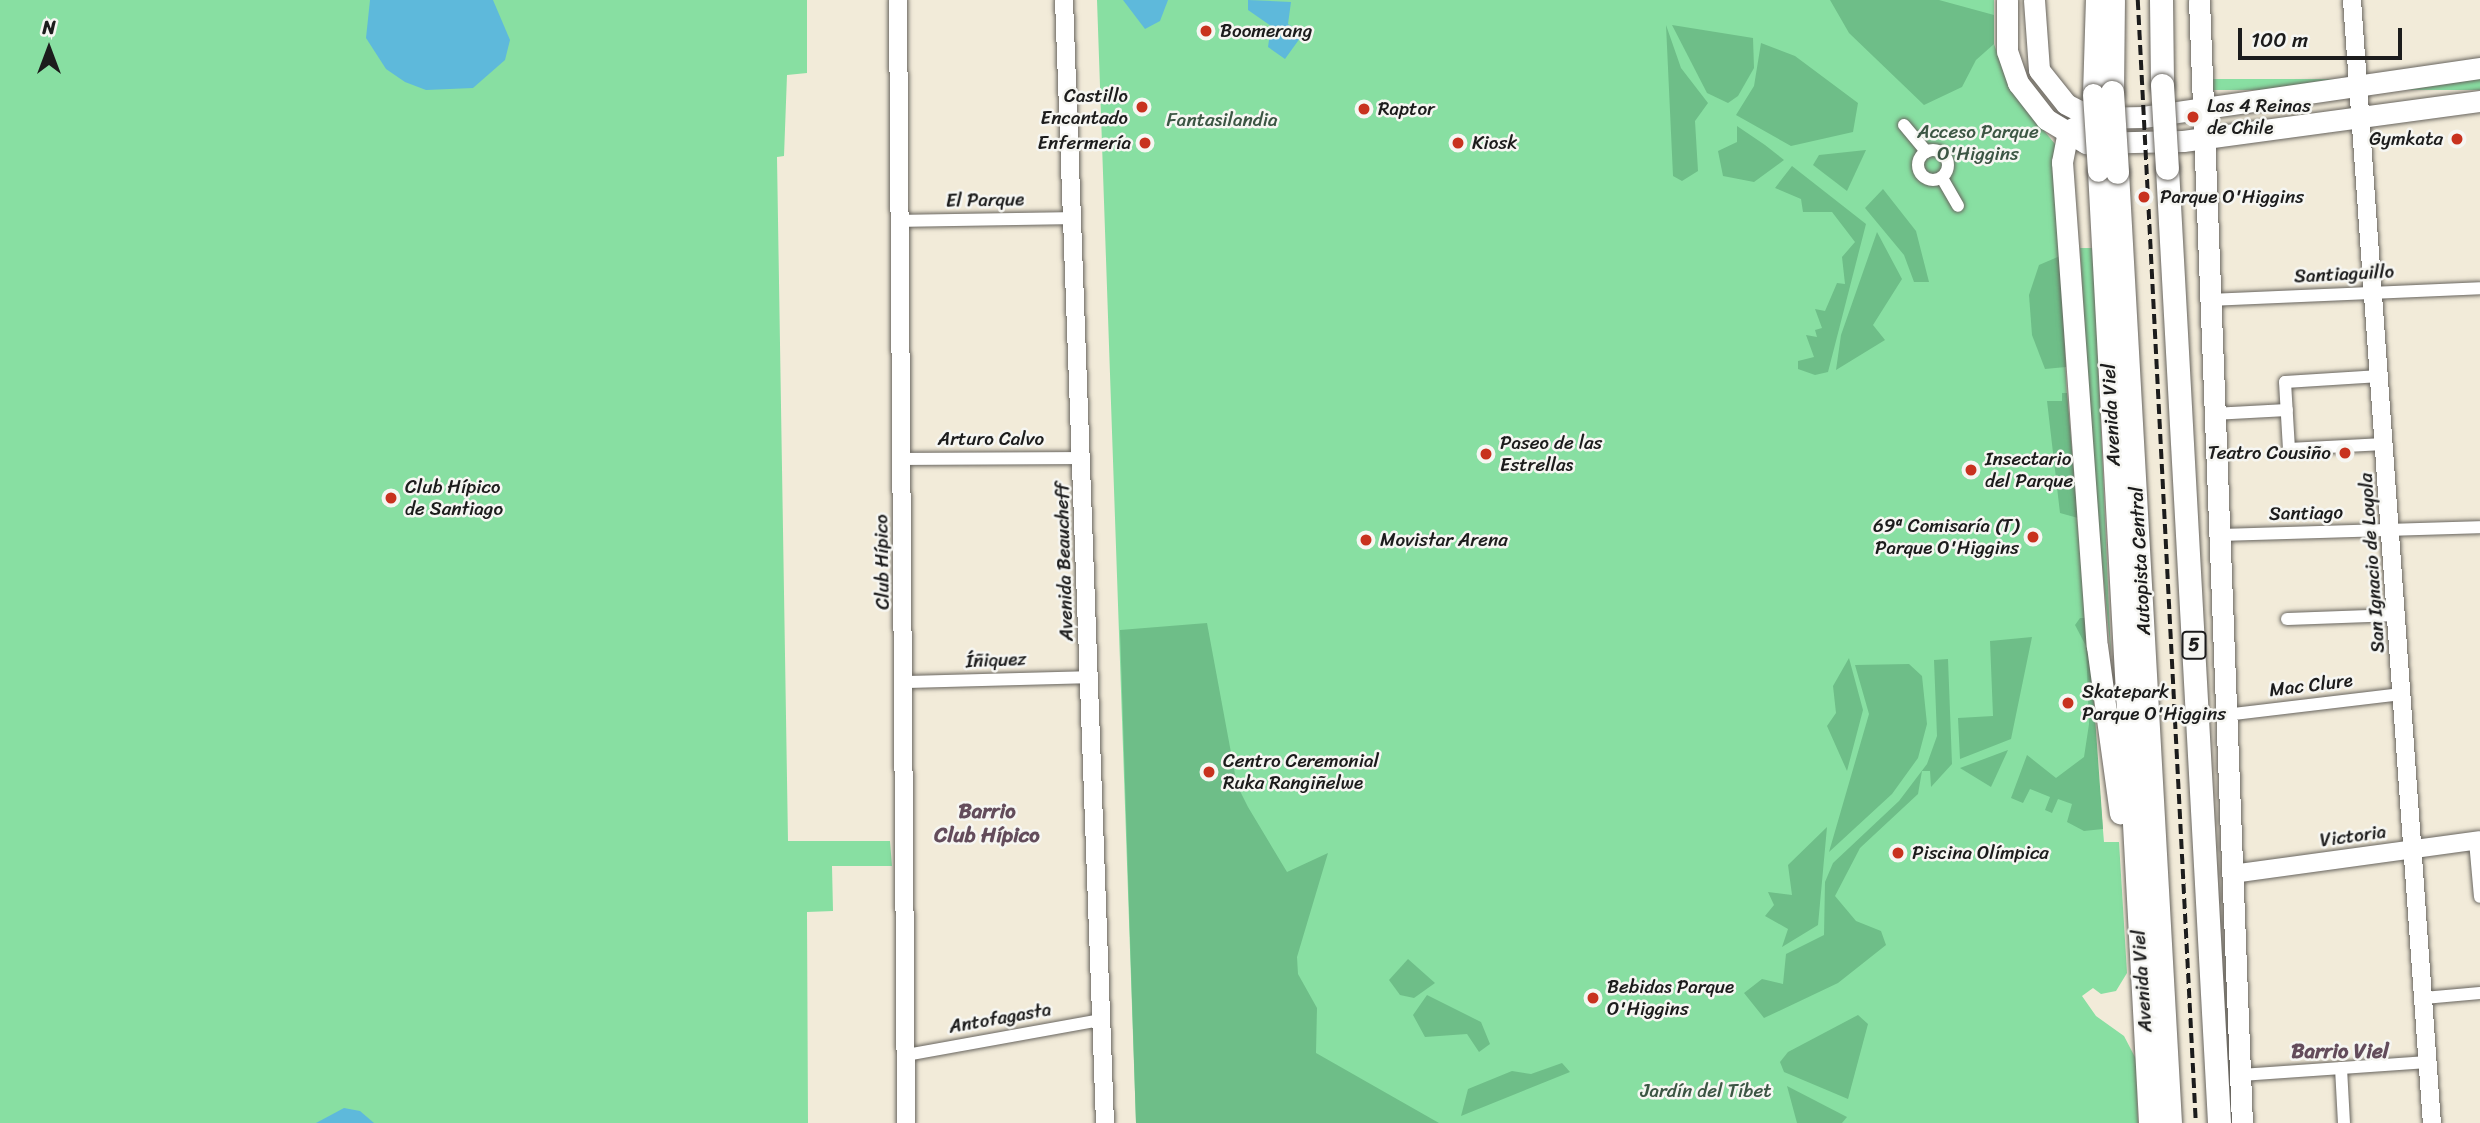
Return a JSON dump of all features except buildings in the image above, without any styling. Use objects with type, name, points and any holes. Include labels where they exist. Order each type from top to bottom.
[{"type":"highway","name":"Autopista Central","points":[[2113,0],[2103,93],[2170,1123]]},
{"type":"highway","name":"5","points":[[2161,0],[2162,85],[2219,1123]]},
{"type":"main road","name":"Club Hípico","points":[[898,0],[906,1123]]},
{"type":"main road","name":"Avenida Beaucheff","points":[[1065,0],[1105,1123]]},
{"type":"main road","points":[[2007,0],[2007,51],[2015,78],[2037,109],[2066,134],[2100,145],[2203,139],[2480,102]]},
{"type":"main road","points":[[2034,0],[2039,69],[2061,99],[2093,118]]},
{"type":"main road","points":[[2095,0],[2103,93]]},
{"type":"main road","points":[[2199,0],[2242,1123]]},
{"type":"main road","name":"San Ignacio de Loyola","points":[[2352,0],[2432,1123]]},
{"type":"main road","points":[[2066,134],[2093,118],[2480,68]]},
{"type":"main road","points":[[2066,134],[2062,162],[2096,633],[2106,734],[2136,890]]},
{"type":"main road","name":"Avenida Viel","points":[[2108,172],[2136,890],[2149,1123]]},
{"type":"main road","name":"Victoria","points":[[2232,874],[2477,840]]},
{"type":"street","points":[[1905,125],[1927,152],[1945,156],[1942,178],[1958,206]]},
{"type":"street","points":[[1927,152],[1920,173],[1942,178]]},
{"type":"street","name":"El Parque","points":[[899,221],[1072,218]]},
{"type":"street","name":"Santiaguillo","points":[[2209,300],[2480,288]]},
{"type":"street","points":[[2379,376],[2285,382],[2289,449],[2384,444]]},
{"type":"street","points":[[2213,414],[2287,411]]},
{"type":"street","name":"Arturo Calvo","points":[[901,459],[1081,458]]},
{"type":"street","name":"Santiago","points":[[2218,535],[2480,527]]},
{"type":"street","points":[[2287,619],[2397,615]]},
{"type":"street","name":"Íñiquez","points":[[904,682],[1089,677]]},
{"type":"street","name":"Mac Clure","points":[[2225,715],[2402,694]]},
{"type":"street","points":[[2477,840],[2480,897]]},
{"type":"street","points":[[2424,998],[2480,993]]},
{"type":"street","name":"Antofagasta","points":[[906,1055],[1101,1020]]},
{"type":"street","points":[[2241,1076],[2428,1062]]},
{"type":"street","points":[[2341,1068],[2344,1123]]},
{"type":"green space","name":"Club Hípico de Santiago","points":[[0,0],[807,0],[807,73],[787,75],[784,156],[777,157],[788,841],[890,841],[892,866],[832,866],[833,911],[807,912],[808,1123],[0,1123]]},
{"type":"green space","points":[[1097,0],[1994,0],[1994,44],[2010,89],[2055,144],[2067,398],[2104,842],[2119,842],[2127,973],[2116,991],[2101,994],[2093,988],[2082,996],[2096,1016],[2124,1036],[2136,1059],[2138,1123],[1136,1123]]},
{"type":"green space","points":[[1830,0],[1939,0],[1994,15],[1994,44],[1976,60],[1962,87],[1924,105],[1849,33]]},
{"type":"green space","points":[[1666,25],[1681,68],[1708,103],[1695,121],[1698,171],[1682,181],[1673,176]]},
{"type":"green space","points":[[1672,25],[1753,38],[1754,68],[1738,96],[1728,103],[1707,93]]},
{"type":"green space","points":[[1761,43],[1795,56],[1858,103],[1853,132],[1791,146],[1736,115],[1754,86]]},
{"type":"green space","points":[[2203,79],[2480,79],[2480,90],[2203,90]]},
{"type":"green space","points":[[1737,126],[1784,160],[1754,182],[1723,176],[1718,151],[1737,142]]},
{"type":"green space","points":[[1866,150],[1847,191],[1813,165],[1819,155]]},
{"type":"green space","points":[[1792,166],[1866,224],[1828,372],[1815,375],[1798,369],[1798,361],[1814,357],[1806,335],[1817,337],[1815,330],[1822,328],[1815,309],[1825,311],[1837,283],[1845,284],[1842,257],[1855,242],[1832,212],[1803,212],[1801,199],[1775,188]]},
{"type":"green space","points":[[1883,189],[1916,231],[1929,282],[1914,282],[1904,255],[1865,208]]},
{"type":"green space","points":[[1877,232],[1902,279],[1873,325],[1885,340],[1836,370],[1841,335]]},
{"type":"green space","points":[[2080,248],[2093,248],[2111,655],[2093,469]]},
{"type":"green space","points":[[2060,256],[2066,367],[2045,369],[2032,335],[2029,295],[2039,265]]},
{"type":"green space","points":[[2062,393],[2067,393],[2078,518],[2060,513],[2047,401],[2062,401]]},
{"type":"green space","points":[[2080,618],[2088,618],[2103,829],[2084,831],[2067,822],[2072,804],[2058,799],[2052,813],[2045,810],[2050,797],[2030,789],[2023,803],[2011,798],[2027,755],[2056,778],[2084,757],[2089,724],[2086,646],[2075,625]]},
{"type":"green space","points":[[1207,623],[1237,785],[1248,807],[1287,872],[1328,853],[1297,957],[1298,974],[1317,1008],[1316,1053],[1439,1123],[1136,1123],[1120,630]]},
{"type":"green space","points":[[2032,637],[2011,739],[1960,759],[1958,718],[1993,716],[1990,641]]},
{"type":"green space","points":[[1849,658],[1863,710],[1847,771],[1827,726],[1836,713],[1833,686]]},
{"type":"green space","points":[[1948,659],[1952,764],[1931,787],[1930,771],[1922,771],[1918,794],[1860,848],[1835,896],[1856,921],[1881,931],[1886,945],[1838,983],[1764,1018],[1744,993],[1762,979],[1783,984],[1786,954],[1824,935],[1825,882],[1833,863],[1899,801],[1927,764],[1937,736],[1934,660]]},
{"type":"green space","points":[[1909,664],[1922,676],[1927,724],[1918,758],[1892,794],[1829,852],[1869,714],[1855,665]]},
{"type":"green space","points":[[2008,750],[1991,787],[1960,768]]},
{"type":"green space","points":[[1827,827],[1818,925],[1782,947],[1788,929],[1765,916],[1774,905],[1768,892],[1792,895],[1788,865]]},
{"type":"green space","points":[[1408,959],[1435,983],[1414,998],[1400,995],[1389,980]]},
{"type":"green space","points":[[1427,995],[1481,1022],[1490,1044],[1479,1052],[1467,1034],[1425,1037],[1413,1015]]},
{"type":"green space","points":[[1858,1015],[1868,1024],[1848,1099],[1784,1072],[1780,1062],[1788,1052]]},
{"type":"green space","points":[[1562,1063],[1570,1072],[1461,1116],[1468,1089],[1512,1071],[1531,1074]]},
{"type":"green space","points":[[1787,1086],[1847,1117],[1842,1123],[1797,1123]]},
{"type":"water","points":[[370,0],[493,0],[510,40],[505,60],[473,88],[426,90],[405,82],[386,69],[366,38]]},
{"type":"water","points":[[1123,0],[1168,0],[1160,21],[1145,29]]},
{"type":"water","points":[[1248,0],[1291,2],[1288,24],[1303,34],[1285,59],[1268,47],[1271,26],[1248,10]]},
{"type":"water","points":[[344,1108],[360,1111],[374,1123],[316,1123]]},
{"type":"railway","points":[[2138,0],[2196,1123]]},
{"type":"place","name":"Boomerang","points":[[1206,31]]},
{"type":"place","name":"Castillo Encantado","points":[[1142,107]]},
{"type":"place","name":"Raptor","points":[[1364,109]]},
{"type":"place","name":"Las 4 Reinas de Chile","points":[[2193,117]]},
{"type":"place","name":"Gymkata","points":[[2457,139]]},
{"type":"place","name":"Enfermería","points":[[1145,143]]},
{"type":"place","name":"Kiosk","points":[[1458,143]]},
{"type":"place","name":"Parque O'Higgins","points":[[2144,197]]},
{"type":"place","name":"Teatro Cousiño","points":[[2345,453]]},
{"type":"place","name":"Paseo de las Estrellas","points":[[1486,454]]},
{"type":"place","name":"Insectario del Parque","points":[[1971,470]]},
{"type":"place","name":"Club Hípico de Santiago","points":[[391,498]]},
{"type":"place","name":"69ª Comisaría (T) Parque O'Higgins","points":[[2033,537]]},
{"type":"place","name":"Movistar Arena","points":[[1366,540]]},
{"type":"place","name":"Skatepark Parque O'Higgins","points":[[2068,703]]},
{"type":"place","name":"Centro Ceremonial Ruka Rangiñelwe","points":[[1209,772]]},
{"type":"place","name":"Piscina Olímpica","points":[[1898,853]]},
{"type":"place","name":"Bebidas Parque O'Higgins","points":[[1593,998]]},
{"type":"district","name":"Barrio Club Hípico","points":[[987,823]]},
{"type":"district","name":"Barrio Viel","points":[[2340,1051]]},
{"type":"park label","name":"Fantasilandia","points":[[1222,120]]},
{"type":"park label","name":"Acceso Parque O'Higgins","points":[[1978,143]]},
{"type":"park label","name":"Jardín del Tíbet","points":[[1706,1091]]}]
